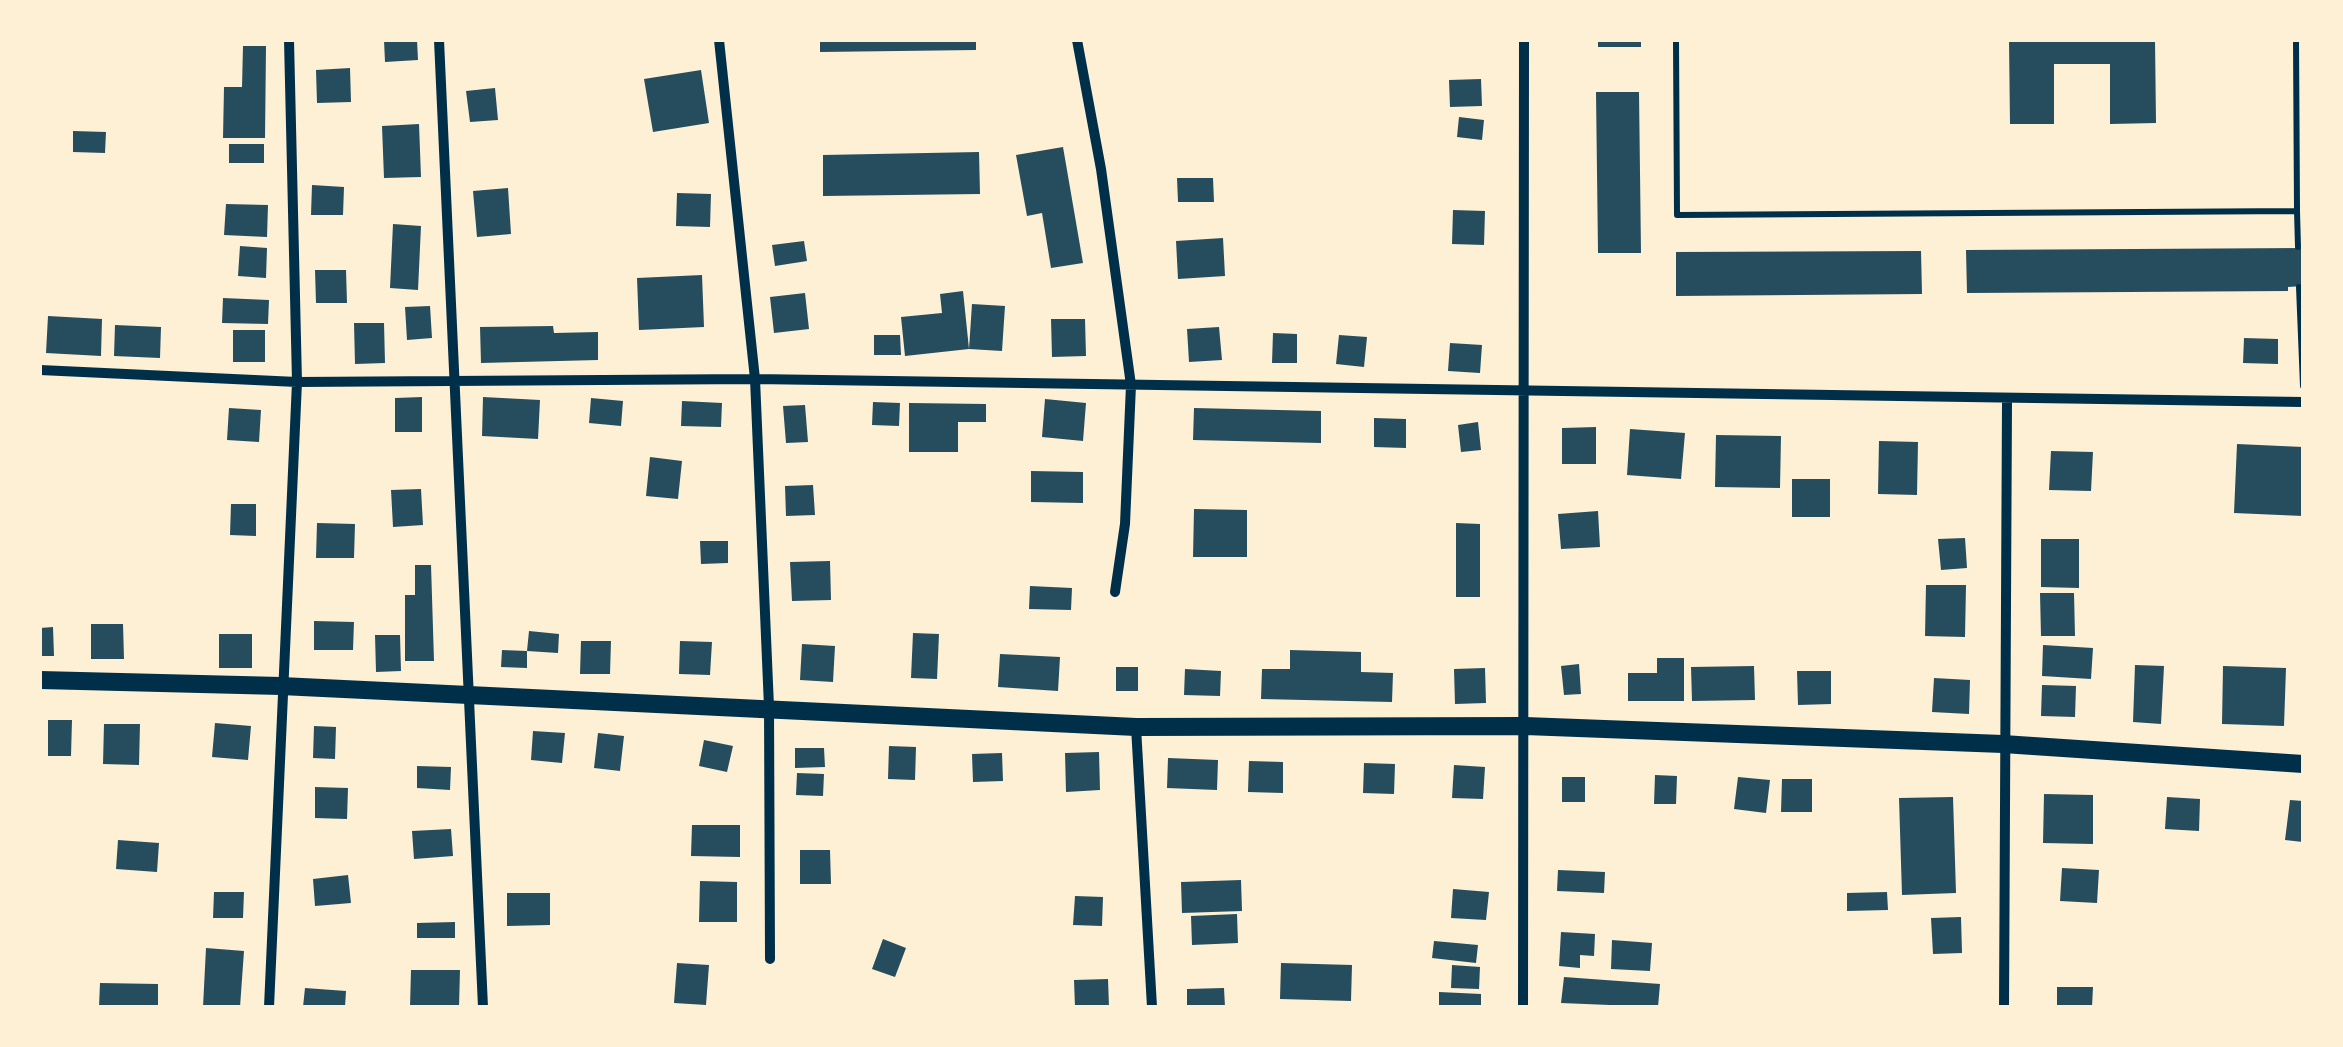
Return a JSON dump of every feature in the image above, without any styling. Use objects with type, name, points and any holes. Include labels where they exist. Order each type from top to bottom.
[{"type":"street","points":[[269,1007],[296,382],[290,40]]},
{"type":"street","points":[[439,40],[483,1007]]},
{"type":"street","points":[[718,40],[755,379],[769,707],[770,960]]},
{"type":"street","points":[[1077,40],[1101,169],[1131,385],[1125,524],[1115,592]]},
{"type":"street","points":[[1523,1007],[1524,40]]},
{"type":"street","points":[[40,370],[296,382],[755,379],[2303,402]]},
{"type":"street","points":[[2004,1007],[2007,400]]},
{"type":"street","points":[[40,680],[469,694],[1136,727],[1524,726],[2003,744],[2303,764]]},
{"type":"street","points":[[1136,727],[1152,1007]]},
{"type":"lane","points":[[1676,40],[1677,215],[2297,211]]},
{"type":"lane","points":[[2296,40],[2298,248]]},
{"type":"lane","points":[[2299,286],[2303,386]]},
{"type":"building","points":[[384,40],[417,40],[418,60],[385,62]]},
{"type":"building","points":[[820,40],[976,40],[976,50],[820,52]]},
{"type":"building","points":[[1598,40],[1641,40],[1641,47],[1598,47]]},
{"type":"building","points":[[2009,40],[2155,40],[2156,123],[2110,124],[2110,64],[2054,64],[2054,124],[2010,124]]},
{"type":"building","points":[[243,46],[266,46],[265,138],[223,138],[224,87],[242,87]]},
{"type":"building","points":[[350,68],[351,102],[317,103],[316,70]]},
{"type":"building","points":[[701,70],[709,123],[653,132],[644,79]]},
{"type":"building","points":[[1481,79],[1482,106],[1450,107],[1449,80]]},
{"type":"building","points":[[495,88],[498,120],[470,122],[466,91]]},
{"type":"building","points":[[1596,92],[1639,92],[1641,253],[1598,253]]},
{"type":"building","points":[[1459,117],[1484,120],[1482,140],[1457,137]]},
{"type":"building","points":[[419,124],[421,177],[384,178],[382,126]]},
{"type":"building","points":[[73,131],[106,132],[105,153],[73,152]]},
{"type":"building","points":[[229,144],[264,144],[264,163],[229,163]]},
{"type":"building","points":[[1063,147],[1083,263],[1051,268],[1042,213],[1027,216],[1016,155]]},
{"type":"building","points":[[979,152],[980,194],[823,196],[823,155]]},
{"type":"building","points":[[1177,178],[1213,178],[1214,202],[1178,202]]},
{"type":"building","points":[[312,185],[344,187],[343,215],[311,215]]},
{"type":"building","points":[[508,188],[511,234],[477,237],[473,191]]},
{"type":"building","points":[[677,193],[711,194],[710,227],[676,226]]},
{"type":"building","points":[[226,204],[268,205],[267,237],[224,235]]},
{"type":"building","points":[[1453,210],[1485,211],[1484,245],[1452,244]]},
{"type":"building","points":[[393,224],[421,226],[418,290],[390,288]]},
{"type":"building","points":[[1223,238],[1225,276],[1178,279],[1176,241]]},
{"type":"building","points":[[804,241],[807,261],[775,266],[772,245]]},
{"type":"building","points":[[240,246],[267,248],[266,278],[238,276]]},
{"type":"building","points":[[2303,248],[2303,286],[2288,287],[2288,291],[1967,293],[1966,250]]},
{"type":"building","points":[[1921,251],[1922,294],[1676,296],[1676,252]]},
{"type":"building","points":[[315,270],[346,270],[347,303],[316,303]]},
{"type":"building","points":[[702,275],[704,327],[639,330],[637,278]]},
{"type":"building","points":[[963,291],[969,349],[905,356],[901,317],[942,313],[940,294]]},
{"type":"building","points":[[805,293],[809,329],[774,333],[770,297]]},
{"type":"building","points":[[223,298],[269,300],[268,324],[222,323]]},
{"type":"building","points":[[972,304],[1005,306],[1002,351],[969,349]]},
{"type":"building","points":[[430,306],[432,338],[407,340],[405,307]]},
{"type":"building","points":[[48,316],[102,319],[101,356],[46,353]]},
{"type":"building","points":[[1051,319],[1085,319],[1086,356],[1052,357]]},
{"type":"building","points":[[354,323],[384,323],[385,363],[355,364]]},
{"type":"building","points":[[115,325],[161,327],[160,358],[114,356]]},
{"type":"building","points":[[553,326],[554,333],[598,332],[598,360],[481,363],[480,327]]},
{"type":"building","points":[[1219,327],[1222,360],[1189,362],[1187,329]]},
{"type":"building","points":[[233,330],[265,330],[265,362],[233,362]]},
{"type":"building","points":[[1273,333],[1297,334],[1297,363],[1272,363]]},
{"type":"building","points":[[874,335],[900,335],[901,355],[874,355]]},
{"type":"building","points":[[1339,335],[1367,337],[1364,367],[1336,364]]},
{"type":"building","points":[[2244,338],[2278,339],[2278,364],[2243,363]]},
{"type":"building","points":[[1450,343],[1482,345],[1480,373],[1448,371]]},
{"type":"building","points":[[422,397],[422,432],[395,432],[395,398]]},
{"type":"building","points":[[483,397],[540,400],[538,439],[482,436]]},
{"type":"building","points":[[591,398],[623,401],[621,426],[589,423]]},
{"type":"building","points":[[1045,399],[1086,403],[1083,441],[1042,437]]},
{"type":"building","points":[[682,401],[722,403],[721,427],[681,426]]},
{"type":"building","points":[[873,402],[900,403],[899,426],[872,425]]},
{"type":"building","points":[[909,403],[986,404],[986,422],[958,422],[958,452],[909,452]]},
{"type":"building","points":[[805,405],[808,442],[786,443],[783,406]]},
{"type":"building","points":[[229,408],[261,410],[259,442],[227,440]]},
{"type":"building","points":[[1194,408],[1321,411],[1321,443],[1193,440]]},
{"type":"building","points":[[1374,418],[1406,419],[1406,448],[1374,447]]},
{"type":"building","points":[[1478,422],[1481,450],[1461,452],[1458,425]]},
{"type":"building","points":[[1596,427],[1596,464],[1562,464],[1562,428]]},
{"type":"building","points":[[1630,429],[1685,433],[1681,479],[1627,475]]},
{"type":"building","points":[[1716,435],[1781,436],[1780,488],[1715,487]]},
{"type":"building","points":[[1879,441],[1918,442],[1917,495],[1878,494]]},
{"type":"building","points":[[2237,444],[2303,447],[2303,516],[2234,513]]},
{"type":"building","points":[[2051,451],[2093,452],[2091,491],[2049,490]]},
{"type":"building","points":[[650,457],[682,461],[678,499],[646,496]]},
{"type":"building","points":[[1031,471],[1083,472],[1083,503],[1031,502]]},
{"type":"building","points":[[1792,479],[1830,479],[1830,517],[1792,517]]},
{"type":"building","points":[[813,485],[815,515],[786,516],[785,486]]},
{"type":"building","points":[[421,489],[423,525],[393,527],[391,490]]},
{"type":"building","points":[[231,504],[256,504],[256,536],[230,535]]},
{"type":"building","points":[[1194,509],[1247,510],[1247,557],[1193,557]]},
{"type":"building","points":[[1598,511],[1600,547],[1561,549],[1558,514]]},
{"type":"building","points":[[317,523],[355,524],[354,558],[316,558]]},
{"type":"building","points":[[1456,523],[1480,524],[1480,597],[1456,597]]},
{"type":"building","points":[[1965,538],[1967,568],[1941,570],[1938,539]]},
{"type":"building","points":[[2041,539],[2079,539],[2079,588],[2041,587]]},
{"type":"building","points":[[700,541],[728,541],[728,563],[701,564]]},
{"type":"building","points":[[830,561],[831,600],[792,601],[790,562]]},
{"type":"building","points":[[415,565],[431,565],[434,661],[405,661],[405,595],[415,595]]},
{"type":"building","points":[[1926,585],[1966,585],[1965,637],[1925,636]]},
{"type":"building","points":[[1030,586],[1072,588],[1071,610],[1029,609]]},
{"type":"building","points":[[2040,593],[2074,593],[2075,636],[2041,636]]},
{"type":"building","points":[[314,621],[354,622],[353,650],[314,650]]},
{"type":"building","points":[[91,624],[123,624],[124,659],[91,659]]},
{"type":"building","points":[[53,627],[54,656],[40,656],[40,628]]},
{"type":"building","points":[[529,631],[559,634],[558,653],[527,651]]},
{"type":"building","points":[[913,633],[939,634],[937,679],[911,678]]},
{"type":"building","points":[[219,634],[252,634],[252,668],[219,668]]},
{"type":"building","points":[[375,635],[400,635],[401,671],[376,672]]},
{"type":"building","points":[[581,641],[611,641],[610,674],[580,674]]},
{"type":"building","points":[[680,641],[712,642],[710,675],[679,674]]},
{"type":"building","points":[[802,644],[835,646],[833,682],[800,680]]},
{"type":"building","points":[[2043,645],[2093,648],[2091,679],[2042,676]]},
{"type":"building","points":[[502,650],[527,651],[527,668],[501,667]]},
{"type":"building","points":[[1290,650],[1361,652],[1361,672],[1393,673],[1392,702],[1261,699],[1262,669],[1290,669]]},
{"type":"building","points":[[1000,654],[1060,657],[1058,691],[998,687]]},
{"type":"building","points":[[1657,658],[1684,658],[1684,701],[1628,701],[1628,673],[1657,673]]},
{"type":"building","points":[[1579,664],[1581,694],[1564,695],[1561,666]]},
{"type":"building","points":[[2135,665],[2164,666],[2161,724],[2133,722]]},
{"type":"building","points":[[1754,666],[1755,700],[1692,701],[1691,667]]},
{"type":"building","points":[[2223,666],[2286,668],[2284,726],[2222,724]]},
{"type":"building","points":[[1116,667],[1138,667],[1138,691],[1116,691]]},
{"type":"building","points":[[1485,668],[1486,703],[1455,704],[1454,669]]},
{"type":"building","points":[[1185,669],[1221,671],[1220,696],[1184,695]]},
{"type":"building","points":[[1797,671],[1831,671],[1831,704],[1798,705]]},
{"type":"building","points":[[1934,678],[1970,680],[1969,714],[1932,712]]},
{"type":"building","points":[[2042,685],[2076,686],[2075,717],[2041,716]]},
{"type":"building","points":[[48,720],[72,720],[71,756],[48,756]]},
{"type":"building","points":[[215,723],[251,726],[248,760],[212,757]]},
{"type":"building","points":[[104,724],[140,724],[139,765],[103,764]]},
{"type":"building","points":[[314,726],[336,727],[335,759],[313,758]]},
{"type":"building","points":[[533,731],[565,733],[562,763],[531,760]]},
{"type":"building","points":[[598,733],[624,736],[620,771],[594,768]]},
{"type":"building","points":[[704,740],[733,746],[727,772],[699,766]]},
{"type":"building","points":[[889,746],[916,747],[915,780],[888,779]]},
{"type":"building","points":[[795,748],[824,748],[825,767],[795,768]]},
{"type":"building","points":[[1099,752],[1100,790],[1066,792],[1065,753]]},
{"type":"building","points":[[1002,753],[1003,781],[973,782],[972,754]]},
{"type":"building","points":[[1168,758],[1218,760],[1217,790],[1167,788]]},
{"type":"building","points":[[1249,761],[1283,762],[1283,793],[1248,792]]},
{"type":"building","points":[[1364,763],[1395,764],[1394,794],[1363,793]]},
{"type":"building","points":[[1454,765],[1485,767],[1483,799],[1452,798]]},
{"type":"building","points":[[417,766],[451,767],[450,790],[417,788]]},
{"type":"building","points":[[797,773],[824,774],[823,796],[796,795]]},
{"type":"building","points":[[1655,775],[1677,776],[1676,804],[1654,804]]},
{"type":"building","points":[[1562,777],[1585,777],[1585,802],[1562,802]]},
{"type":"building","points":[[1738,777],[1770,780],[1766,813],[1734,809]]},
{"type":"building","points":[[1782,779],[1812,779],[1812,812],[1781,812]]},
{"type":"building","points":[[315,787],[348,788],[347,819],[315,818]]},
{"type":"building","points":[[2044,794],[2093,795],[2093,844],[2043,843]]},
{"type":"building","points":[[1953,797],[1956,893],[1902,895],[1899,798]]},
{"type":"building","points":[[2167,797],[2200,799],[2199,831],[2165,829]]},
{"type":"building","points":[[2290,800],[2303,801],[2303,842],[2285,840]]},
{"type":"building","points":[[692,825],[740,825],[740,857],[691,856]]},
{"type":"building","points":[[451,829],[453,856],[414,859],[412,831]]},
{"type":"building","points":[[118,840],[159,843],[157,872],[116,869]]},
{"type":"building","points":[[800,850],[830,850],[831,884],[800,884]]},
{"type":"building","points":[[2062,868],[2099,870],[2097,903],[2060,901]]},
{"type":"building","points":[[1558,870],[1605,872],[1604,893],[1557,891]]},
{"type":"building","points":[[348,875],[351,903],[315,906],[313,879]]},
{"type":"building","points":[[1241,880],[1242,911],[1182,913],[1181,882]]},
{"type":"building","points":[[700,881],[737,882],[737,922],[699,922]]},
{"type":"building","points":[[1453,889],[1489,892],[1486,920],[1451,918]]},
{"type":"building","points":[[214,892],[244,892],[243,918],[213,918]]},
{"type":"building","points":[[1887,892],[1888,910],[1847,911],[1847,893]]},
{"type":"building","points":[[507,893],[550,893],[550,925],[507,926]]},
{"type":"building","points":[[1075,896],[1103,897],[1102,926],[1073,925]]},
{"type":"building","points":[[1237,914],[1238,943],[1192,945],[1191,916]]},
{"type":"building","points":[[1961,917],[1962,953],[1933,954],[1931,918]]},
{"type":"building","points":[[455,922],[455,938],[417,938],[417,923]]},
{"type":"building","points":[[1561,932],[1595,934],[1594,956],[1580,955],[1580,968],[1559,966]]},
{"type":"building","points":[[883,939],[906,948],[895,977],[872,969]]},
{"type":"building","points":[[1612,940],[1652,943],[1650,971],[1611,969]]},
{"type":"building","points":[[1434,941],[1478,945],[1476,963],[1432,958]]},
{"type":"building","points":[[206,948],[244,951],[240,1007],[203,1007]]},
{"type":"building","points":[[677,963],[709,965],[706,1005],[674,1003]]},
{"type":"building","points":[[1281,963],[1352,965],[1351,1001],[1280,999]]},
{"type":"building","points":[[1452,965],[1480,967],[1479,989],[1451,988]]},
{"type":"building","points":[[411,970],[460,970],[459,1007],[410,1007]]},
{"type":"building","points":[[1564,977],[1660,984],[1658,1007],[1561,1003]]},
{"type":"building","points":[[1108,979],[1109,1007],[1075,1007],[1074,980]]},
{"type":"building","points":[[100,983],[158,984],[158,1007],[99,1007]]},
{"type":"building","points":[[2057,987],[2093,987],[2092,1007],[2057,1007]]},
{"type":"building","points":[[305,988],[346,991],[345,1007],[303,1007]]},
{"type":"building","points":[[1224,988],[1225,1007],[1187,1007],[1187,989]]},
{"type":"building","points":[[1439,992],[1481,994],[1481,1007],[1439,1007]]}]
